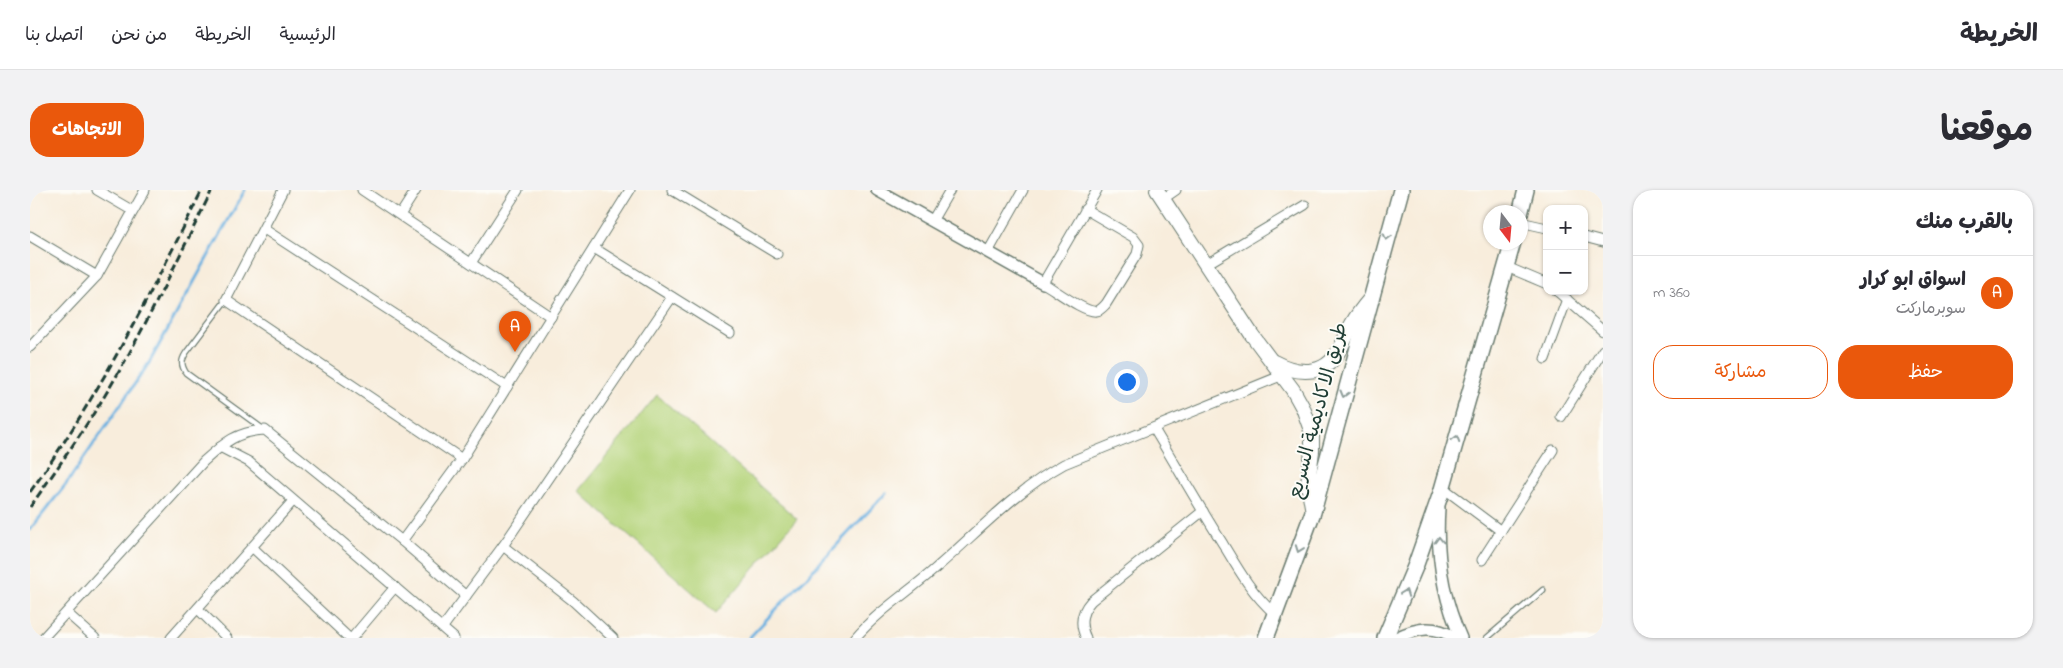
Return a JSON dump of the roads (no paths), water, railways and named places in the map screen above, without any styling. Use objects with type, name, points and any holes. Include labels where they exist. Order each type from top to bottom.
[{"type":"highway","name":"طريق الاكاديمية السريع","points":[[1266,638],[1313,512],[1401,190]]},
{"type":"highway","points":[[1522,205],[1526,190]]},
{"type":"highway","points":[[1385,638],[1415,567],[1441,490],[1511,250]]},
{"type":"main road","points":[[1160,195],[1269,359],[1283,375],[1303,408],[1312,433],[1308,484],[1313,512]]},
{"type":"main road","points":[[1269,359],[1284,368],[1300,372],[1318,370],[1326,366],[1338,353],[1352,324],[1370,299]]},
{"type":"street","points":[[97,190],[133,211]]},
{"type":"street","points":[[30,347],[97,276],[145,190]]},
{"type":"street","points":[[283,190],[226,300],[462,459]]},
{"type":"street","points":[[362,190],[551,316]]},
{"type":"street","points":[[400,215],[416,190]]},
{"type":"street","points":[[471,263],[518,190]]},
{"type":"street","points":[[402,541],[462,459],[630,190]]},
{"type":"street","points":[[672,190],[778,254]]},
{"type":"street","points":[[877,190],[1084,308],[1096,312],[1106,304],[1137,254],[1139,245],[1137,240],[1085,209]]},
{"type":"street","points":[[932,221],[950,190]]},
{"type":"street","points":[[988,252],[1023,190]]},
{"type":"street","points":[[1043,283],[1097,190]]},
{"type":"street","points":[[1160,195],[1176,190]]},
{"type":"street","points":[[1205,265],[1305,205]]},
{"type":"street","points":[[1528,224],[1543,227]]},
{"type":"street","points":[[264,229],[507,387]]},
{"type":"street","points":[[30,236],[97,276]]},
{"type":"street","points":[[1588,238],[1603,242]]},
{"type":"street","points":[[594,248],[730,333]]},
{"type":"street","points":[[1507,267],[1543,282]]},
{"type":"street","points":[[1562,295],[1603,331]]},
{"type":"street","points":[[443,627],[503,546],[672,296]]},
{"type":"street","points":[[1545,359],[1567,299]]},
{"type":"street","points":[[1561,417],[1603,350]]},
{"type":"street","points":[[855,638],[874,617],[932,572],[1026,488],[1064,464],[1283,375]]},
{"type":"street","points":[[1154,428],[1203,512],[1254,592],[1275,614]]},
{"type":"street","points":[[43,638],[204,461],[220,447],[243,432],[264,430],[402,541],[466,596]]},
{"type":"street","points":[[220,447],[249,462],[454,638]]},
{"type":"street","points":[[1482,560],[1553,450]]},
{"type":"street","points":[[1441,490],[1500,531]]},
{"type":"street","points":[[1441,490],[1439,545],[1444,588],[1448,607],[1461,638]]},
{"type":"street","points":[[171,638],[293,501]]},
{"type":"street","points":[[1086,638],[1081,625],[1083,612],[1091,600],[1203,512]]},
{"type":"street","points":[[503,546],[573,601],[613,638]]},
{"type":"street","points":[[252,548],[350,638],[395,587]]},
{"type":"street","points":[[198,609],[227,638]]},
{"type":"street","points":[[66,613],[95,638]]},
{"type":"street","points":[[1396,638],[1412,632],[1434,628],[1456,638]]},
{"type":"lane","points":[[226,300],[186,353],[182,361],[182,367],[186,372],[264,430]]},
{"type":"lane","points":[[1487,638],[1543,590]]},
{"type":"waterway","points":[[30,530],[67,483],[149,363],[245,190]]},
{"type":"waterway","points":[[749,638],[886,493]]},
{"type":"railway","points":[[30,492],[101,382],[163,268],[202,190]]},
{"type":"railway","points":[[30,507],[110,388],[156,303],[212,190]]},
{"type":"place","name":"اسواق ابو كرار","points":[[515,352]]}]
